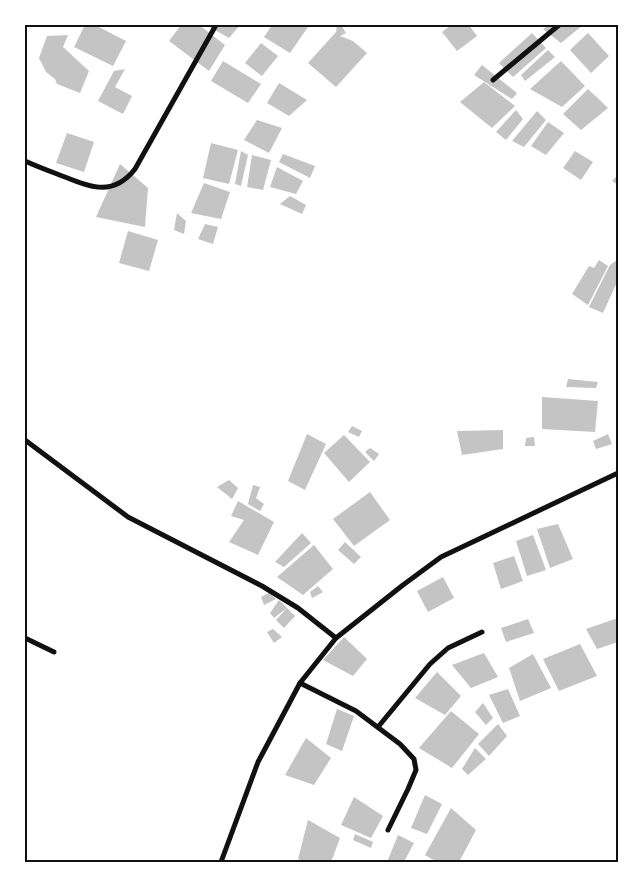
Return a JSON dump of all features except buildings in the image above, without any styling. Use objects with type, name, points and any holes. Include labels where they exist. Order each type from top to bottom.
[{"type":"street","points":[[25,161],[88,186],[102,188],[127,179],[135,169],[216,25]]},
{"type":"street","points":[[493,80],[559,25]]},
{"type":"street","points":[[25,440],[128,517],[262,586],[298,608],[336,638]]},
{"type":"street","points":[[221,862],[258,762],[300,683],[336,638],[441,557],[618,473]]},
{"type":"street","points":[[378,727],[430,664],[448,648],[482,632]]},
{"type":"street","points":[[25,638],[54,652]]},
{"type":"street","points":[[300,683],[356,711],[400,744],[414,759],[416,770],[388,830]]}]
